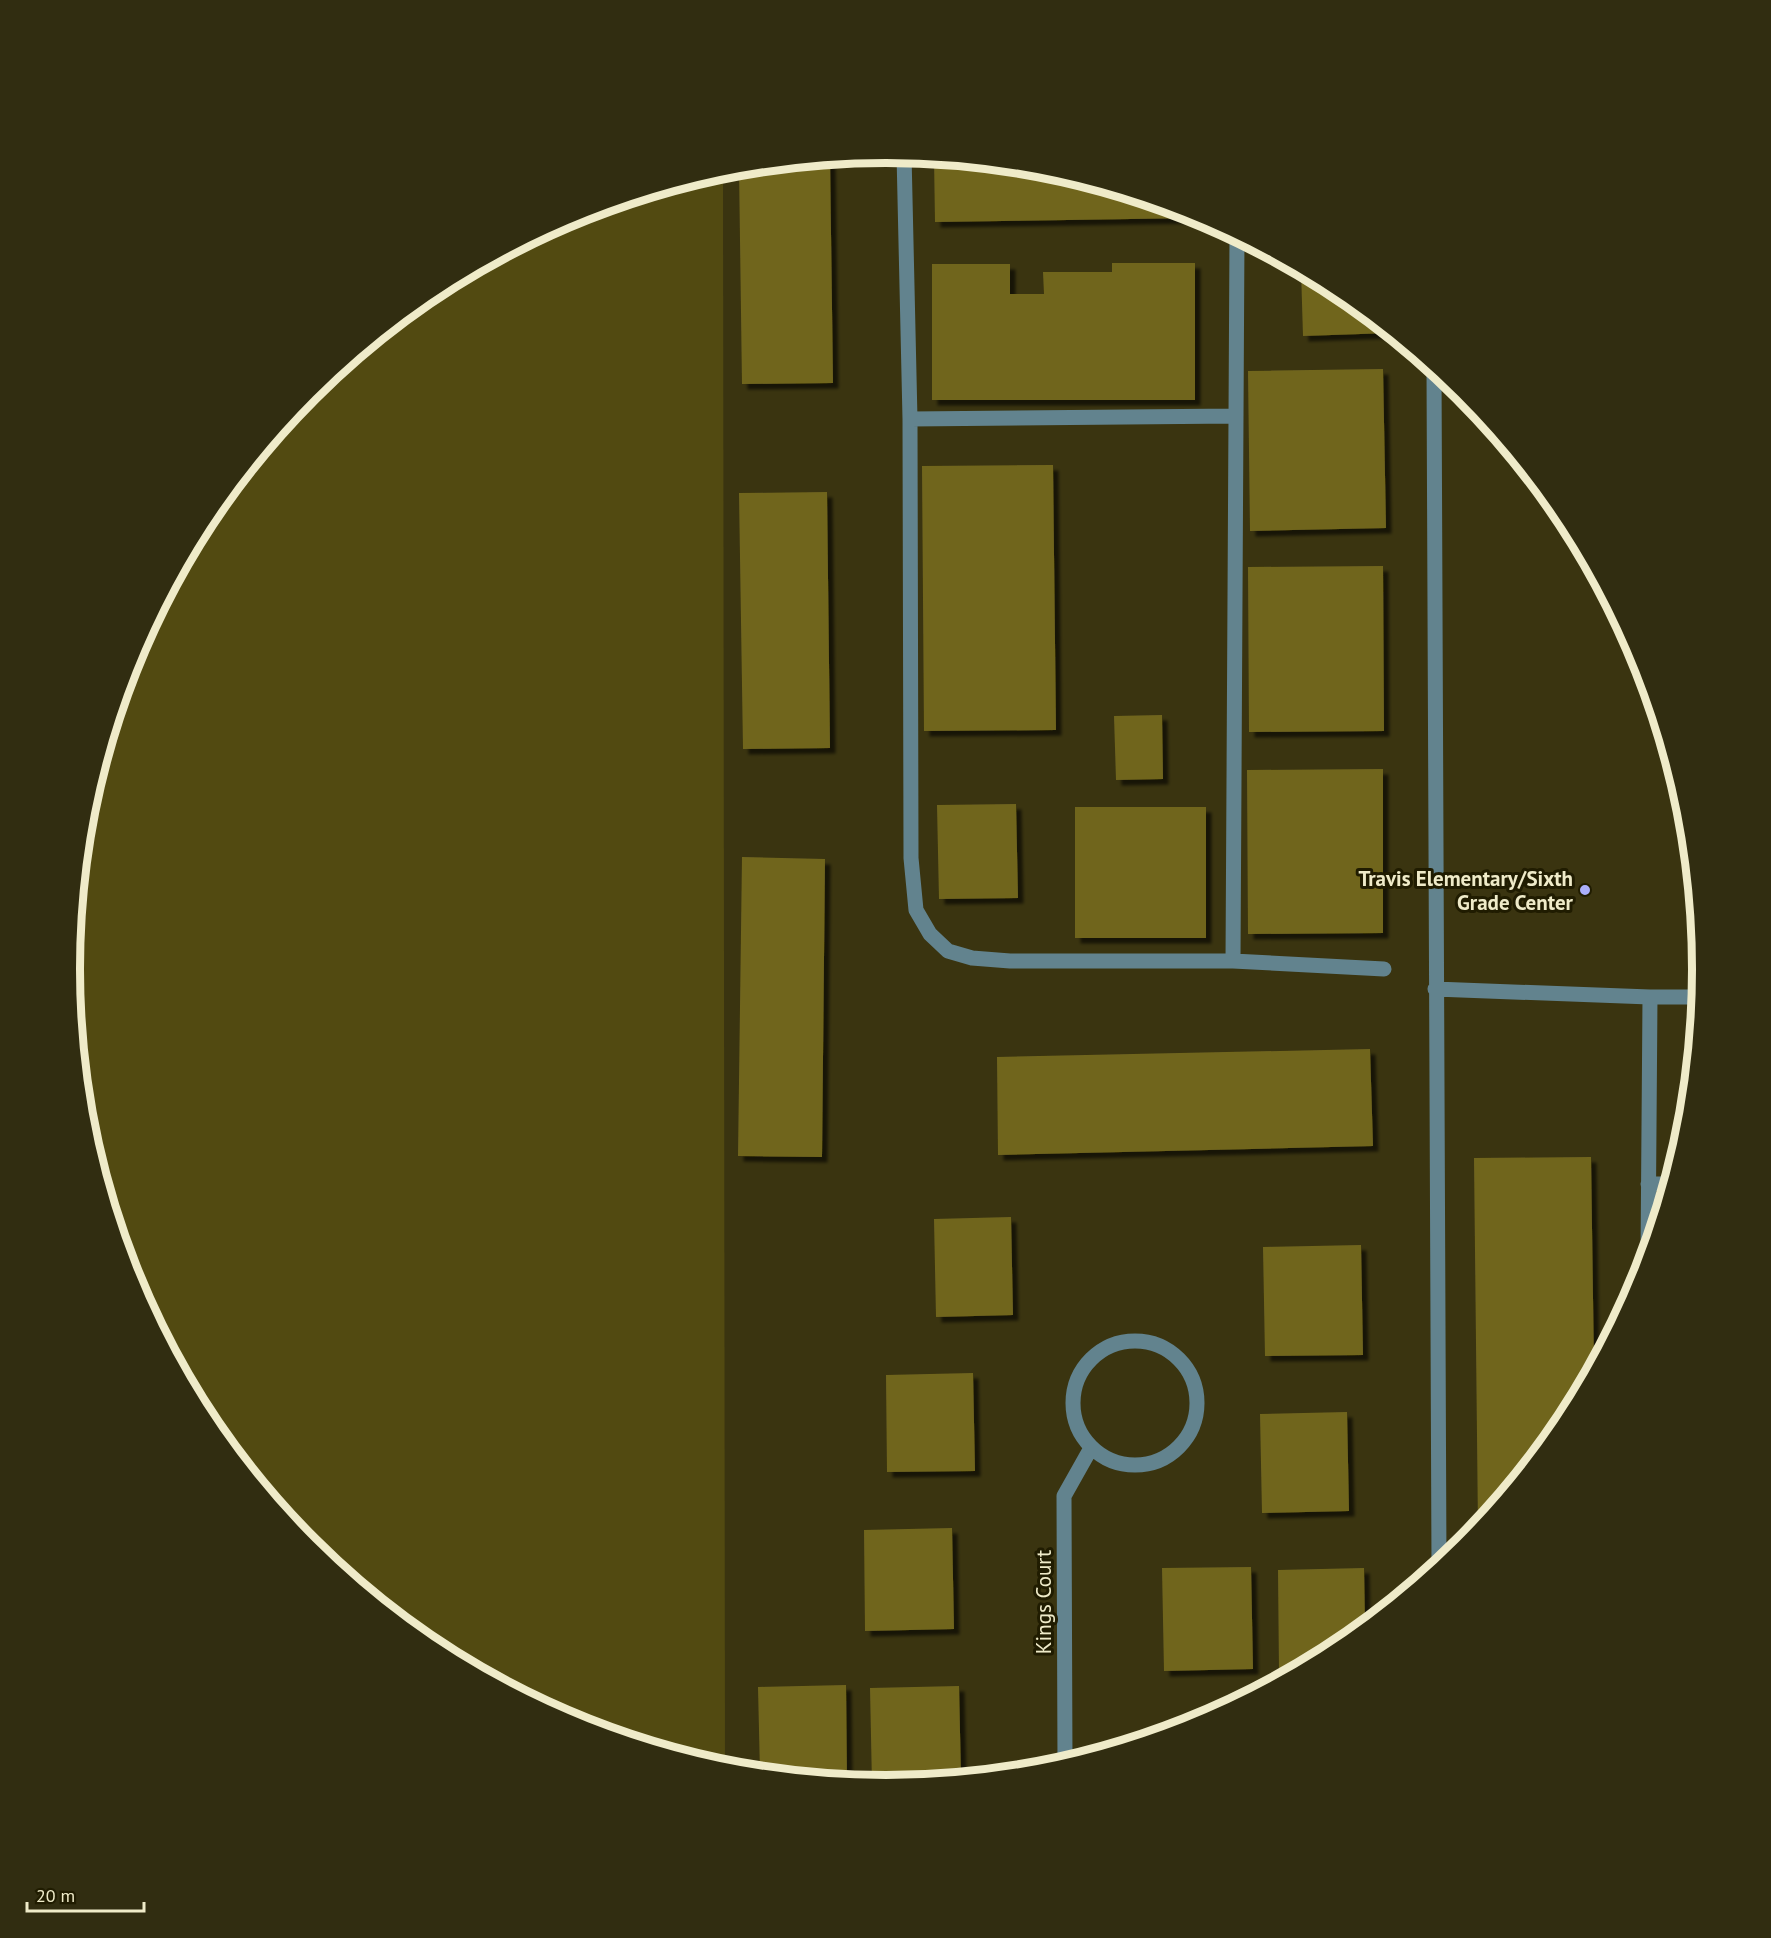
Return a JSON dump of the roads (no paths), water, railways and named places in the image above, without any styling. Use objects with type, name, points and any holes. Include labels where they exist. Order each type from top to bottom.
[{"type":"street","points":[[904,164],[910,419],[911,858],[916,910],[930,934],[948,951],[972,958],[1010,961],[1233,961],[1384,969]]},
{"type":"street","points":[[1233,961],[1237,244]]},
{"type":"street","points":[[1434,379],[1439,1554]]},
{"type":"street","points":[[910,419],[1236,416]]},
{"type":"street","points":[[1435,989],[1691,997]]},
{"type":"street","points":[[1648,1231],[1650,997]]},
{"type":"street","points":[[1648,1184],[1662,1184]]},
{"type":"street","points":[[1134,1340],[1155,1343],[1173,1353],[1187,1369],[1196,1389],[1197,1410],[1192,1429],[1181,1446],[1165,1458],[1146,1465],[1126,1466],[1107,1460],[1091,1448],[1078,1431],[1072,1411],[1074,1390],[1081,1370],[1095,1354],[1114,1344],[1134,1340]]},
{"type":"street","name":"Kings Court","points":[[1065,1755],[1064,1496],[1091,1448]]},
{"type":"place","name":"Travis Elementary/Sixth Grade Center","points":[[1585,890]]}]
